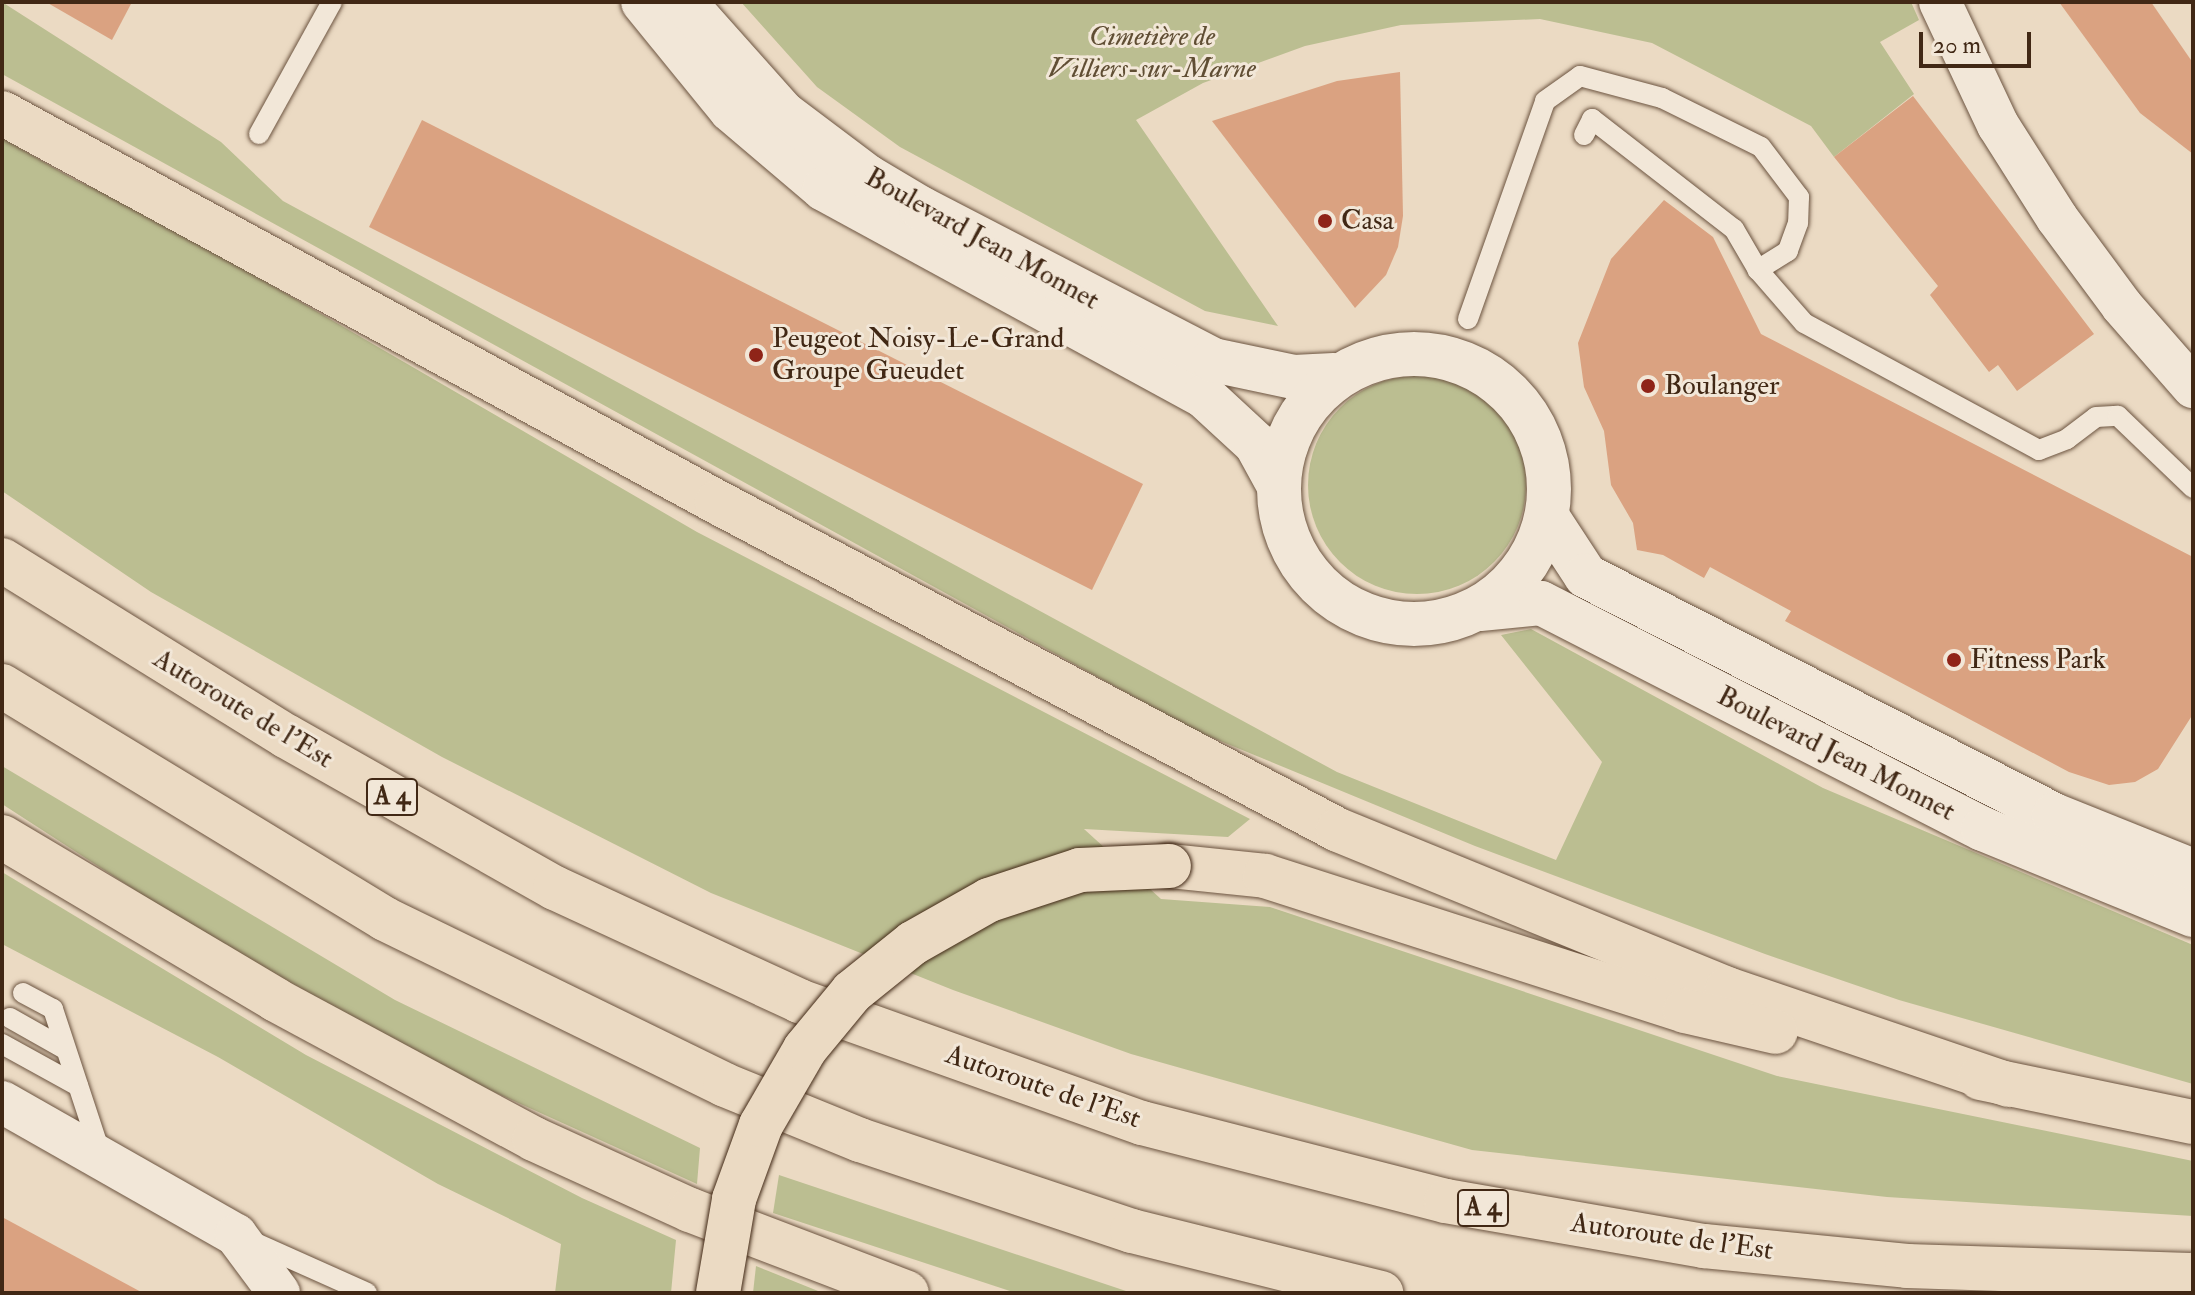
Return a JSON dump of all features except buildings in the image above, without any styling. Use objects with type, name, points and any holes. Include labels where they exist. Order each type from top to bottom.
[{"type":"highway","points":[[2,113],[717,502],[1338,830],[1727,989],[2009,1085]]},
{"type":"highway","name":"Autoroute de l’Est","points":[[2,560],[286,736],[555,888],[799,1001],[1142,1123],[1446,1201],[1704,1246],[1907,1266],[2193,1275]]},
{"type":"highway","points":[[2,686],[385,919],[725,1085],[860,1140],[1132,1231],[1381,1293]]},
{"type":"highway","points":[[2,837],[301,1013],[534,1139],[690,1210],[907,1293]]},
{"type":"highway","points":[[718,1293],[734,1199],[761,1125],[805,1049],[852,992],[913,943],[989,900],[1080,870],[1169,866],[1265,876],[1685,1011],[2009,1085],[2193,1122]]},
{"type":"street","name":"Boulevard Jean Monnet","points":[[643,2],[731,110],[824,189],[1204,396],[1256,444],[1278,484]]},
{"type":"street","name":"Boulevard Jean Monnet","points":[[684,2],[783,113],[895,193],[1213,360],[1294,377],[1334,375],[1406,353],[1448,357],[1486,373],[1518,400],[1540,436],[1550,477],[1548,518],[1535,555],[1511,586],[1480,609]]},
{"type":"street","points":[[1940,2],[1998,125],[2057,218],[2189,372]]},
{"type":"street","name":"Boulevard Jean Monnet","points":[[1334,375],[1302,411],[1285,446],[1278,484],[1283,525],[1299,562],[1326,593],[1357,612],[1401,625],[1441,623],[1480,609],[1541,603],[1983,829],[2193,915]]},
{"type":"street","name":"Boulevard Jean Monnet","points":[[1548,518],[1586,576],[2054,815],[2190,862]]},
{"type":"street","points":[[2,1102],[236,1235],[279,1293]]},
{"type":"lane","points":[[259,134],[332,2]]},
{"type":"lane","points":[[1468,319],[1498,245],[1545,101],[1580,76],[1662,98],[1761,147],[1799,197],[1798,223],[1788,251],[1758,270]]},
{"type":"lane","points":[[1584,135],[1592,119],[1734,229],[1800,332],[1970,422],[2039,450],[2067,439],[2096,417],[2118,416],[2193,488]]},
{"type":"lane","points":[[23,993],[53,1009],[102,1157]]},
{"type":"lane","points":[[10,1018],[65,1049]]},
{"type":"lane","points":[[2,1044],[78,1086]]},
{"type":"lane","points":[[236,1235],[367,1293]]},
{"type":"green space","points":[[2,2],[221,142],[283,201],[1337,772],[1556,860],[1602,762],[1501,635],[1531,629],[1823,788],[2193,945],[2193,1084],[1899,1000],[1765,954],[1475,846],[1196,731],[2,74]]},
{"type":"green space","name":"Cimetière de Villiers-sur-Marne","points":[[741,2],[1911,2],[1919,20],[1880,42],[1914,94],[1834,157],[1811,126],[1652,43],[1540,19],[1401,25],[1305,46],[1203,83],[1136,120],[1278,326],[1205,311],[900,147],[817,87]]},
{"type":"green space","points":[[2,138],[75,180],[137,207],[697,532],[1250,819],[1228,837],[1084,829],[1161,899],[1270,907],[1777,1076],[2193,1161],[2193,1216],[1887,1197],[1472,1150],[1131,1054],[953,990],[711,893],[442,757],[151,592],[2,491]]},
{"type":"green space","points":[[1417,376],[1438,378],[1459,385],[1494,408],[1517,443],[1524,464],[1524,506],[1517,527],[1494,562],[1459,585],[1438,592],[1417,594],[1396,592],[1375,585],[1340,562],[1317,527],[1310,506],[1308,485],[1310,464],[1317,443],[1340,408],[1375,385],[1396,378]]},
{"type":"green space","points":[[2,766],[395,1000],[700,1148],[697,1184],[430,1063],[175,916],[2,804]]},
{"type":"green space","points":[[2,872],[306,1055],[582,1198],[676,1240],[671,1293],[555,1293],[561,1244],[438,1184],[218,1057],[2,944]]},
{"type":"green space","points":[[779,1175],[1132,1293],[1016,1293],[773,1213]]},
{"type":"green space","points":[[756,1266],[823,1293],[753,1293]]},
{"type":"place","name":"Casa","points":[[1325,221]]},
{"type":"place","name":"Peugeot Noisy-Le-Grand Groupe Gueudet","points":[[756,355]]},
{"type":"place","name":"Boulanger","points":[[1648,386]]},
{"type":"place","name":"Fitness Park","points":[[1954,660]]}]
